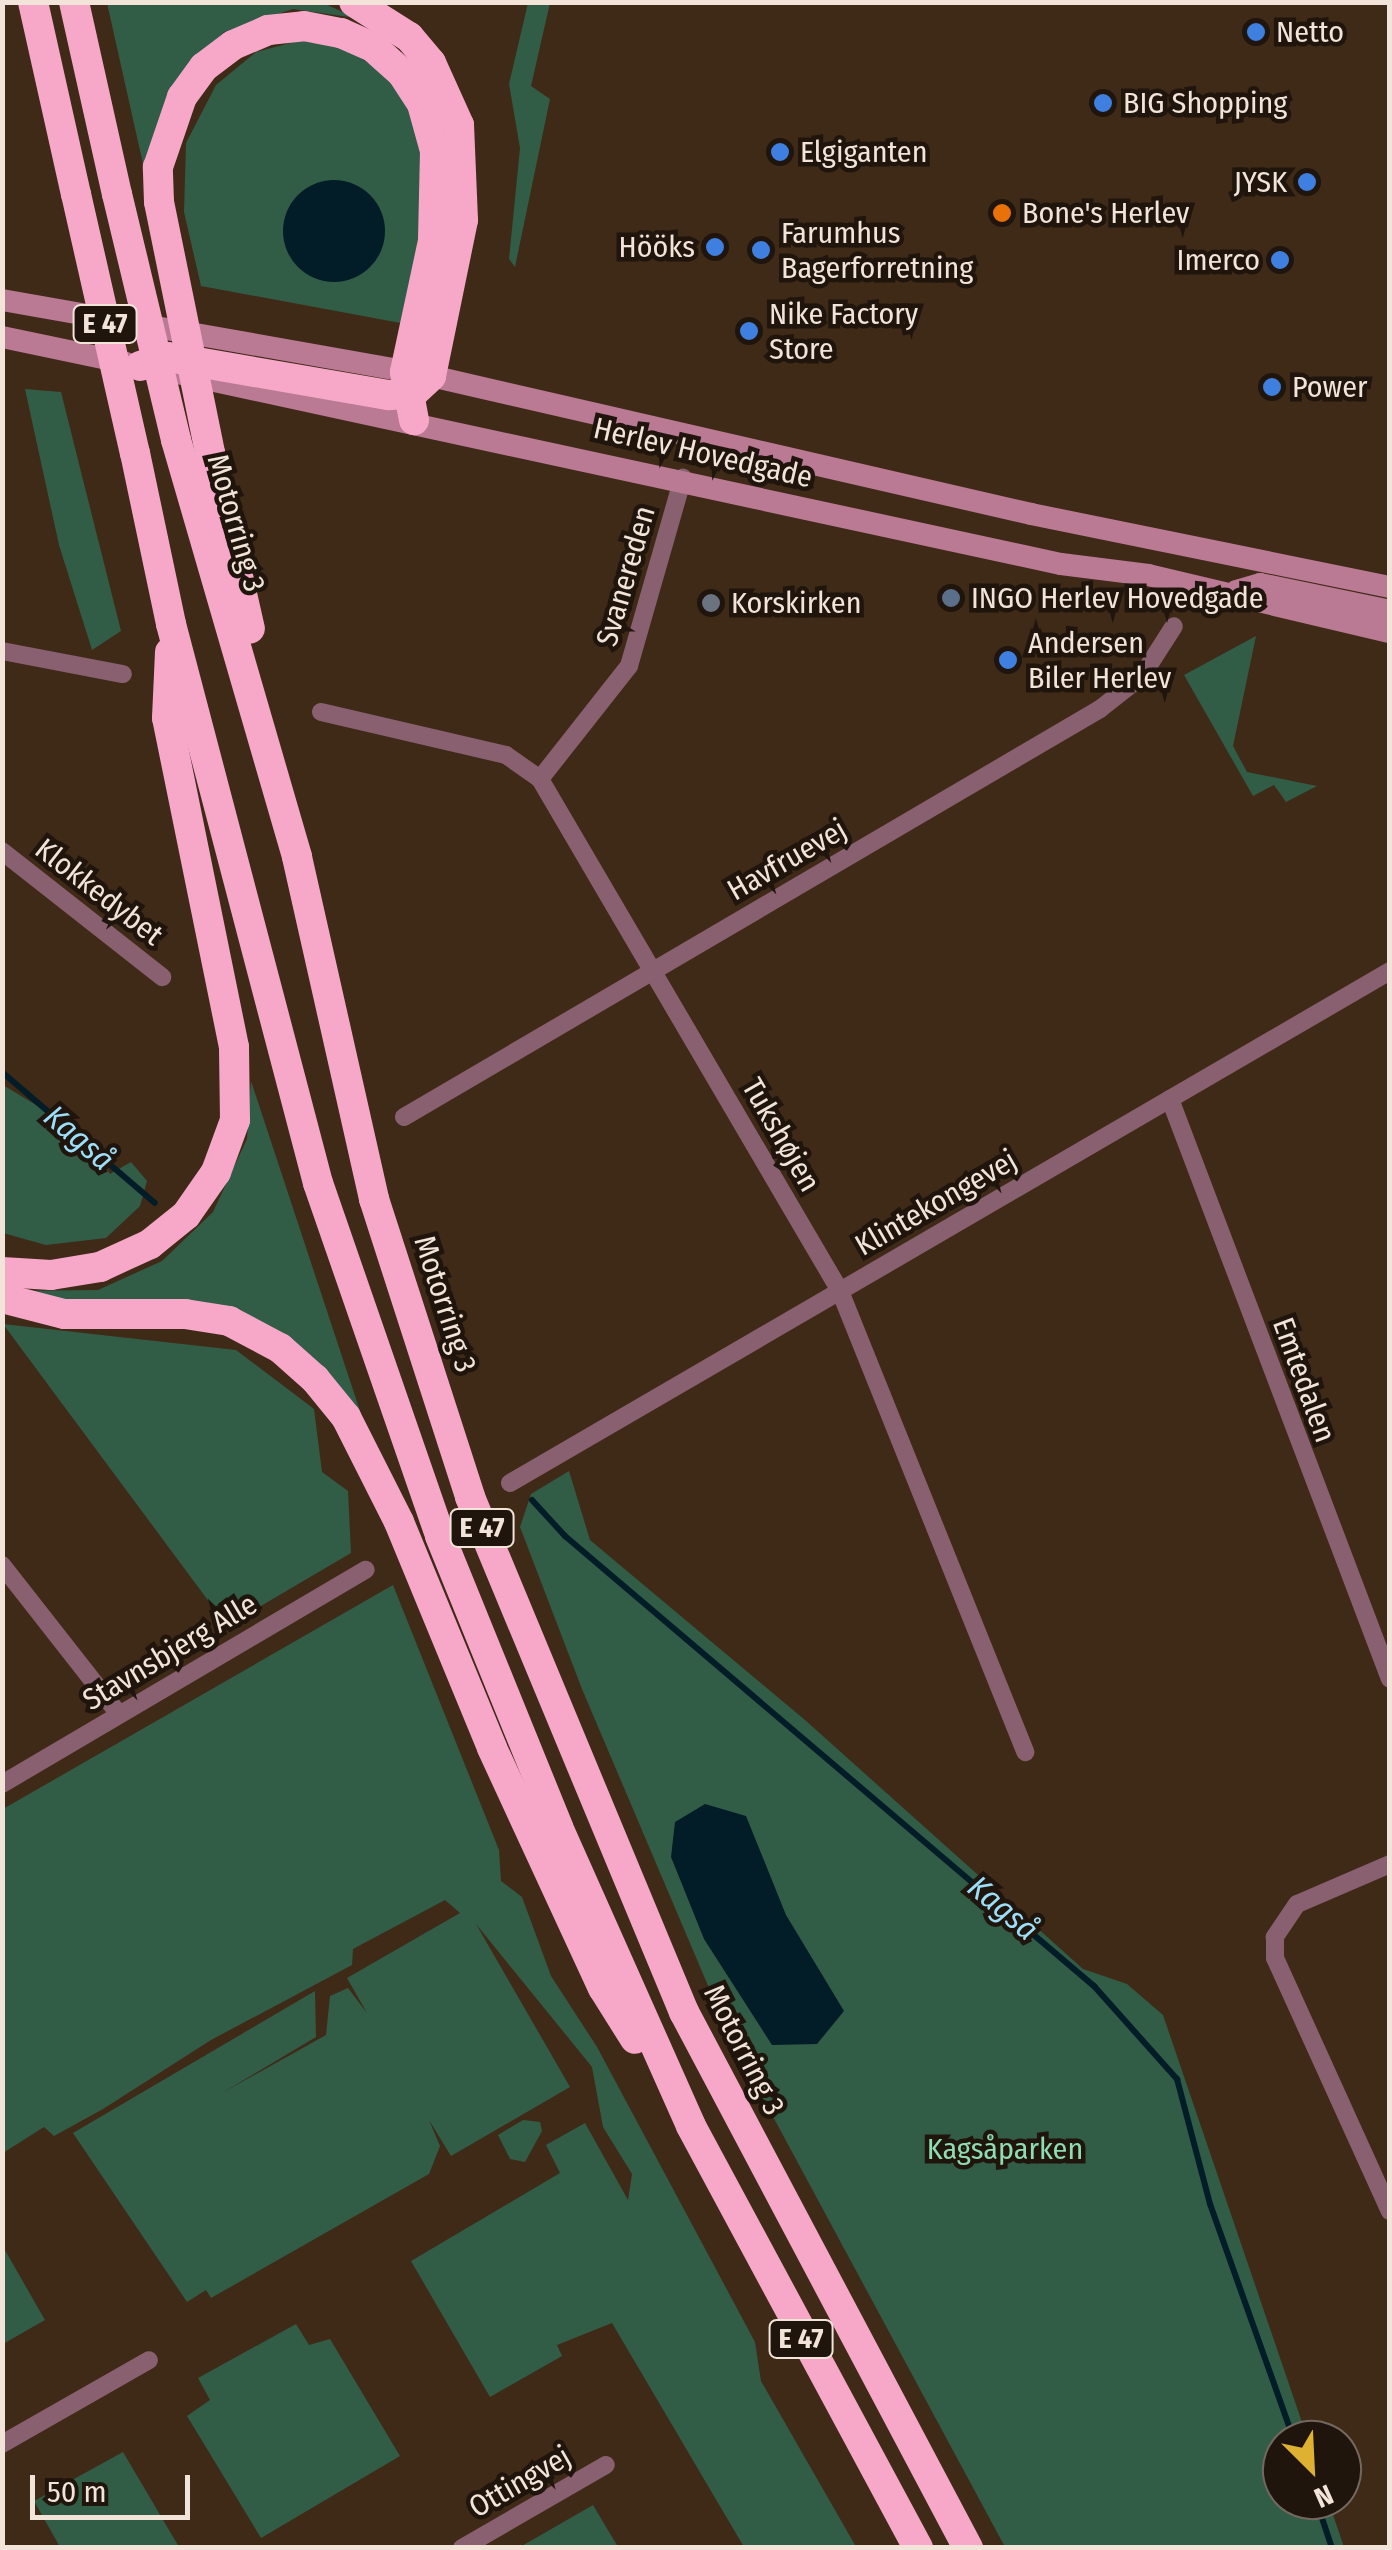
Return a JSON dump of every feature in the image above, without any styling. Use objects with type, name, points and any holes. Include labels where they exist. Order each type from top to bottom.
[{"type":"highway","name":"E 47","points":[[33,2],[171,624],[318,1184],[440,1536],[558,1827],[691,2126],[918,2548]]},
{"type":"highway","name":"Motorring 3","points":[[74,2],[176,440],[296,857],[374,1199],[470,1497],[546,1690],[684,2012],[968,2548]]},
{"type":"highway","points":[[354,2],[409,38],[432,63],[459,125],[463,220],[414,391]]},
{"type":"highway","points":[[296,857],[159,202],[158,167],[182,97],[204,67],[233,44],[268,30],[304,26],[341,32],[374,48],[402,73],[422,104],[434,152],[434,241],[414,391]]},
{"type":"highway","points":[[140,366],[168,357],[414,391]]},
{"type":"highway","points":[[2,1272],[51,1275],[100,1267],[150,1244],[186,1215],[216,1172],[235,1120],[234,1047],[167,718],[171,624]]},
{"type":"highway","points":[[2,1298],[64,1314],[185,1314],[229,1322],[280,1348],[315,1380],[346,1418],[399,1522],[492,1748],[603,1988],[691,2126]]},
{"type":"main road","name":"Herlev Hovedgade","points":[[2,300],[414,391],[1390,587]]},
{"type":"main road","points":[[2,336],[140,366]]},
{"type":"main road","name":"Herlev Hovedgade","points":[[414,391],[682,478],[1061,564],[1228,593],[1390,632]]},
{"type":"main road","points":[[1228,593],[1260,584],[1390,611]]},
{"type":"street","name":"Svanereden","points":[[540,780],[629,666],[682,478]]},
{"type":"street","name":"Havfruevej","points":[[404,1117],[1113,700],[1142,676],[1174,626]]},
{"type":"street","points":[[2,650],[123,674]]},
{"type":"street","name":"Tukshøjen","points":[[321,712],[506,755],[540,780],[840,1291],[1025,1752]]},
{"type":"street","name":"Klokkedybet","points":[[2,850],[162,977]]},
{"type":"street","name":"Klintekongevej","points":[[510,1483],[1390,971]]},
{"type":"street","name":"Emtedalen","points":[[1170,1099],[1390,1678]]},
{"type":"street","points":[[2,1566],[118,1714]]},
{"type":"street","name":"Stavnsbjerg Alle","points":[[2,1784],[366,1570]]},
{"type":"street","points":[[1390,1864],[1297,1904],[1274,1937],[1275,1958],[1390,2211]]},
{"type":"street","points":[[2,2444],[149,2360]]},
{"type":"street","name":"Ottingvej","points":[[462,2548],[606,2465]]},
{"type":"green space","points":[[107,3],[323,3],[356,18],[293,9],[224,32],[176,81],[143,164]]},
{"type":"green space","points":[[528,3],[550,3],[531,86],[550,99],[515,267],[509,259],[520,148],[509,84]]},
{"type":"green space","points":[[298,41],[342,46],[392,78],[420,134],[425,190],[406,324],[201,286],[184,212],[186,143],[216,85],[256,52]]},
{"type":"green space","points":[[25,389],[61,392],[121,631],[92,650],[59,545]]},
{"type":"green space","points":[[1256,636],[1233,746],[1247,772],[1317,786],[1286,802],[1274,785],[1253,796],[1184,675]]},
{"type":"green space","points":[[251,1081],[361,1414],[257,1324],[3,1291],[98,1290],[162,1261],[213,1212],[247,1139]]},
{"type":"green space","points":[[3,1085],[89,1137],[110,1174],[131,1162],[147,1181],[140,1206],[106,1238],[46,1245],[3,1233]]},
{"type":"green space","points":[[3,1324],[236,1350],[314,1409],[322,1472],[348,1491],[351,1553],[227,1626]]},
{"type":"green space","name":"Kagsåparken","points":[[569,1471],[590,1540],[805,1720],[1083,1969],[1127,1984],[1163,2015],[1301,2420],[1262,2420],[1262,2520],[1335,2520],[1344,2547],[1005,2547],[729,2035],[582,1689],[520,1527],[531,1494]]},
{"type":"green space","points":[[393,1585],[499,1850],[501,1881],[522,1897],[551,1976],[597,2047],[755,2342],[761,2381],[855,2545],[744,2547],[612,2323],[557,2345],[562,2356],[490,2397],[411,2261],[560,2173],[546,2145],[585,2123],[628,2200],[632,2174],[603,2127],[592,2067],[476,1924],[570,2087],[451,2156],[429,2120],[440,2146],[429,2174],[211,2298],[206,2290],[187,2302],[73,2133],[315,1991],[316,2037],[222,2093],[326,2035],[330,1996],[348,1988],[367,2013],[347,1978],[460,1913],[445,1900],[353,1949],[352,1965],[211,2040],[103,2109],[54,2136],[44,2127],[3,2153],[3,1809]]},
{"type":"green space","points":[[523,2120],[540,2122],[542,2131],[525,2162],[510,2159],[498,2135]]},
{"type":"green space","points":[[2,2245],[45,2320],[3,2344],[2,2344]]},
{"type":"green space","points":[[296,2324],[309,2345],[330,2339],[400,2456],[261,2538],[187,2416],[210,2400],[198,2378]]},
{"type":"green space","points":[[123,2452],[179,2547],[60,2547],[34,2501]]},
{"type":"green space","points":[[593,2505],[618,2547],[520,2547]]},
{"type":"water","points":[[334,180],[354,184],[370,195],[381,211],[385,231],[381,251],[370,267],[354,278],[334,282],[314,278],[298,267],[287,251],[283,231],[287,211],[298,195],[314,184]]},
{"type":"water","points":[[705,1804],[746,1816],[786,1915],[844,2011],[817,2044],[772,2045],[704,1939],[671,1857],[675,1822]]},
{"type":"waterway","name":"Kagså","points":[[2,1072],[155,1203]]},
{"type":"waterway","name":"Kagså","points":[[532,1500],[565,1536],[1094,1986],[1177,2079],[1210,2204],[1287,2420]]},
{"type":"waterway","name":"Kagså","points":[[1323,2520],[1332,2548]]},
{"type":"place","name":"Netto","points":[[1256,32]]},
{"type":"place","name":"BIG Shopping","points":[[1103,103]]},
{"type":"place","name":"Elgiganten","points":[[780,152]]},
{"type":"place","name":"JYSK","points":[[1307,182]]},
{"type":"place","name":"Bone's Herlev","points":[[1002,213]]},
{"type":"place","name":"Hööks","points":[[715,247]]},
{"type":"place","name":"Farumhus Bagerforretning","points":[[761,250]]},
{"type":"place","name":"Imerco","points":[[1280,260]]},
{"type":"place","name":"Nike Factory Store","points":[[749,331]]},
{"type":"place","name":"Power","points":[[1272,387]]},
{"type":"place","name":"INGO Herlev Hovedgade","points":[[951,598]]},
{"type":"place","name":"Korskirken","points":[[711,603]]},
{"type":"place","name":"Andersen Biler Herlev","points":[[1008,660]]}]
